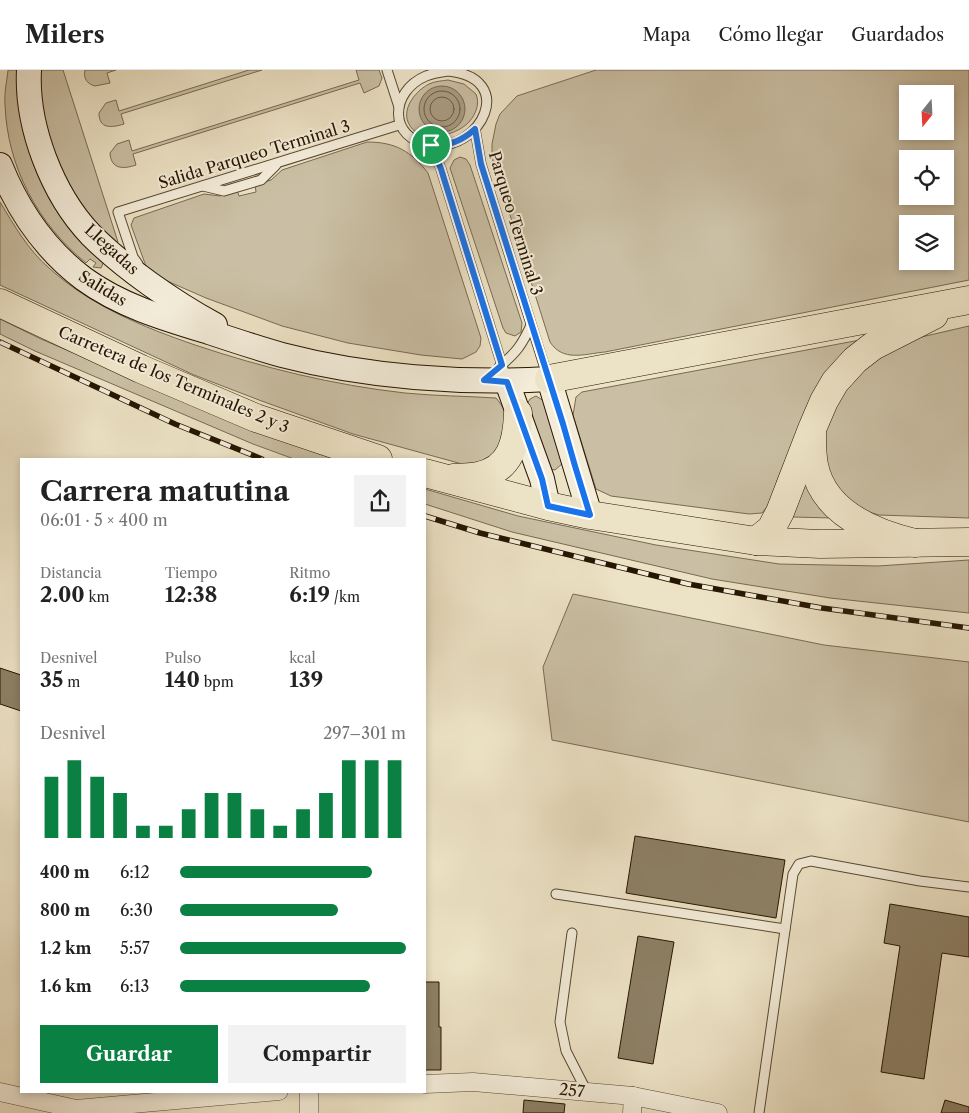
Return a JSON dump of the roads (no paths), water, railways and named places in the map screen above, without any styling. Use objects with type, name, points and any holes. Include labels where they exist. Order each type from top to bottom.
[{"type":"main road","name":"Llegadas","points":[[29,70],[31,112],[41,150],[62,193],[90,234],[115,257],[150,283],[199,316],[256,347]]},
{"type":"main road","name":"Salidas","points":[[0,164],[19,207],[32,227],[49,247],[84,279],[140,309],[256,347]]},
{"type":"main road","points":[[256,347],[320,364],[400,376],[497,376],[549,379],[962,301]]},
{"type":"main road","points":[[756,541],[771,529],[780,512],[812,429],[824,401],[835,382],[855,360],[872,346],[962,301]]},
{"type":"main road","name":"Carretera de los Terminales 2 y 3","points":[[0,303],[142,369],[256,418],[375,458]]},
{"type":"main road","points":[[497,376],[518,413],[542,479],[548,506]]},
{"type":"main road","points":[[549,379],[590,515]]},
{"type":"main road","points":[[434,476],[479,476],[496,468],[505,461],[516,440],[518,413]]},
{"type":"main road","points":[[812,429],[814,465],[817,476],[824,492],[834,504],[846,515],[871,530],[914,543]]},
{"type":"main road","points":[[434,476],[590,515],[756,541],[820,544],[969,542]]},
{"type":"street","name":"257","points":[[426,1084],[473,1082],[587,1092],[632,1104],[718,1113]]},
{"type":"street","points":[[0,1092],[75,1111],[259,1093]]},
{"type":"street","points":[[309,1093],[309,1113]]},
{"type":"lane","points":[[387,70],[399,107]]},
{"type":"lane","points":[[437,72],[459,72],[468,75],[484,89],[487,98],[484,116],[475,129],[461,140],[452,144],[431,145],[409,137],[399,125],[399,107],[401,99],[410,86],[425,76],[437,72]]},
{"type":"lane","name":"Salida Parqueo Terminal 3","points":[[150,283],[133,257],[118,212],[399,125]]},
{"type":"lane","name":"Parqueo Terminal 3","points":[[475,129],[481,164],[549,379]]},
{"type":"lane","points":[[431,145],[441,169],[497,376]]},
{"type":"lane","points":[[497,376],[522,344],[531,324]]},
{"type":"lane","points":[[758,1113],[793,874],[799,864],[811,860],[920,881],[969,887]]},
{"type":"lane","points":[[556,894],[785,929]]},
{"type":"lane","points":[[572,933],[560,1022],[566,1051],[587,1092]]},
{"type":"water","points":[[437,86],[447,86],[461,96],[465,109],[461,122],[455,128],[447,132],[437,132],[423,122],[419,114],[419,104],[429,90]]},
{"type":"railway","points":[[0,342],[175,424],[260,458]]},
{"type":"railway","points":[[426,516],[480,533],[688,584],[822,608],[969,628]]}]
